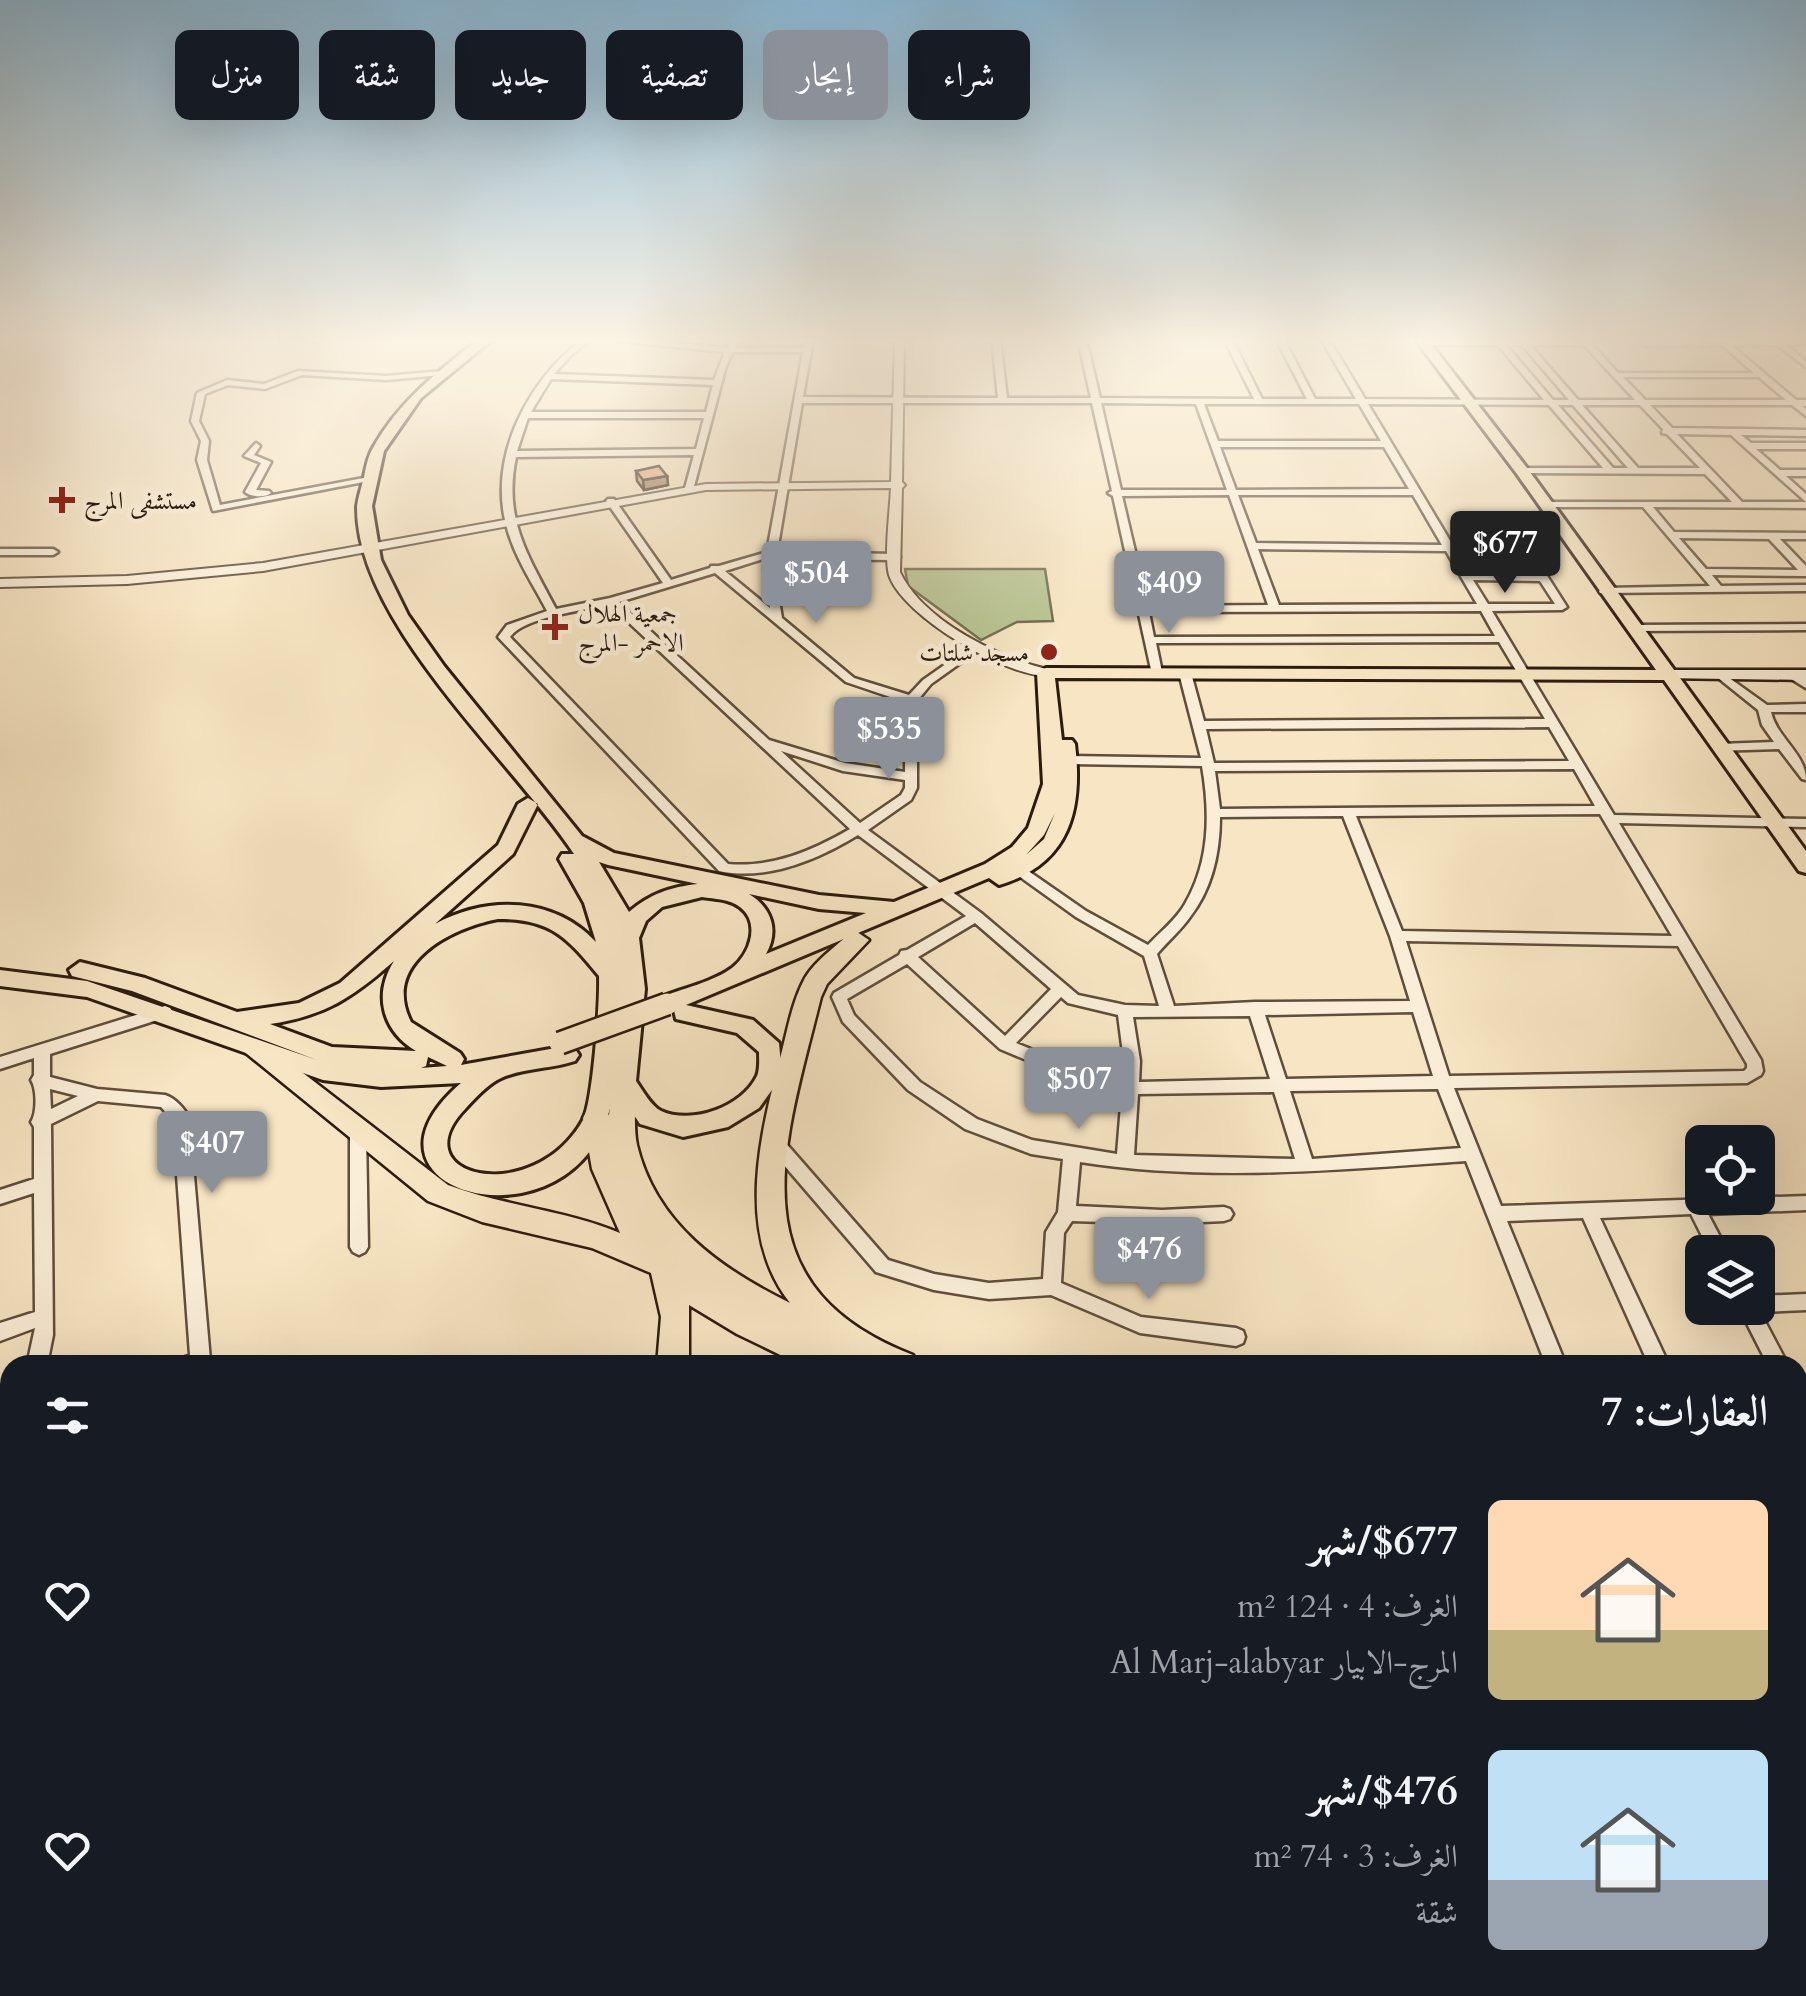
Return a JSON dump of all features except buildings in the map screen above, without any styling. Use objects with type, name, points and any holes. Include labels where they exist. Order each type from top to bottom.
[{"type":"highway","points":[[857,940],[817,979],[809,997],[777,1145],[772,1224],[781,1262],[808,1300],[870,1352]]},
{"type":"highway","points":[[254,1049],[438,1193],[460,1204],[572,1228],[664,1267]]},
{"type":"highway","points":[[623,1082],[618,1114],[630,1170],[644,1203],[686,1257],[739,1294],[877,1355]]},
{"type":"highway","points":[[596,1118],[605,1177],[634,1235],[664,1267],[737,1320],[813,1355]]},
{"type":"highway","points":[[664,1267],[676,1317],[674,1355]]},
{"type":"main road","points":[[392,432],[369,480],[363,518],[367,549],[407,629],[531,782],[602,884],[628,938],[634,1003],[623,1082],[645,1112],[674,1125],[720,1122],[738,1114],[762,1093],[770,1080],[771,1052],[758,1031],[728,1017],[672,1013]]},
{"type":"main road","points":[[1491,432],[1806,866]]},
{"type":"main road","points":[[1051,673],[1801,678]]},
{"type":"main road","points":[[0,978],[102,990],[254,1049],[351,1076],[494,1070],[564,1050],[672,1013],[857,940],[1011,867],[1052,841],[1068,813],[1068,760],[1051,673]]},
{"type":"main road","points":[[1011,867],[1047,818],[1053,798],[1051,673]]},
{"type":"main road","points":[[494,1070],[457,1100],[441,1122],[436,1151],[445,1169],[461,1182],[486,1189],[532,1183],[564,1164],[596,1118],[612,976],[610,944],[602,919],[572,862],[528,804],[511,762]]},
{"type":"main road","points":[[195,1025],[303,1011],[348,988],[506,849],[528,804]]},
{"type":"main road","points":[[561,826],[608,858],[831,904],[900,908]]},
{"type":"main road","points":[[628,938],[636,917],[662,898],[697,890],[730,894],[746,901],[763,924],[762,940],[738,976]]},
{"type":"main road","points":[[672,1013],[738,976],[900,908],[947,895]]},
{"type":"main road","points":[[452,1059],[405,1031],[392,1001],[402,964],[420,944],[448,926],[510,912],[545,916],[584,942],[612,976]]},
{"type":"main road","points":[[0,965],[112,976],[343,1058],[452,1059],[564,1050]]},
{"type":"street","points":[[201,432],[206,441],[202,460],[210,476],[214,508],[226,510],[369,480]]},
{"type":"street","points":[[519,432],[513,454],[509,521],[553,613]]},
{"type":"street","points":[[690,488],[703,432]]},
{"type":"street","points":[[777,620],[769,581],[795,432]]},
{"type":"street","points":[[899,432],[895,557],[900,586],[977,647],[1022,668],[1051,673]]},
{"type":"street","points":[[1100,432],[1156,672]]},
{"type":"street","points":[[1210,432],[1274,609]]},
{"type":"street","points":[[906,955],[1004,1045],[1094,1082],[1127,1088],[1278,1082],[1747,1076],[1754,1071],[1755,1064],[1379,432]]},
{"type":"street","points":[[1577,432],[1610,471]]},
{"type":"street","points":[[1601,432],[1635,471]]},
{"type":"street","points":[[1667,432],[1740,505]]},
{"type":"street","points":[[1733,432],[1806,502]]},
{"type":"street","points":[[1774,432],[1806,433]]},
{"type":"street","points":[[1214,444],[1386,444]]},
{"type":"street","points":[[256,446],[249,456],[266,462],[250,492],[305,492]]},
{"type":"street","points":[[1748,446],[1806,446]]},
{"type":"street","points":[[513,454],[699,452]]},
{"type":"street","points":[[1522,471],[1706,471]]},
{"type":"street","points":[[1778,473],[1806,473]]},
{"type":"street","points":[[0,584],[186,576],[367,549],[690,488],[900,485]]},
{"type":"street","points":[[1113,493],[1415,492]]},
{"type":"street","points":[[611,501],[668,583]]},
{"type":"street","points":[[1545,504],[1806,502]]},
{"type":"street","points":[[1646,504],[1717,588]]},
{"type":"street","points":[[1143,609],[1562,607],[1506,518]]},
{"type":"street","points":[[1673,535],[1806,536]]},
{"type":"street","points":[[1772,536],[1806,572]]},
{"type":"street","points":[[1252,546],[1447,548]]},
{"type":"street","points":[[0,552],[53,552]]},
{"type":"street","points":[[895,557],[773,554],[612,601],[553,613],[508,629],[504,640],[724,868],[763,871],[858,829],[906,797],[911,777],[911,700],[926,682],[977,647]]},
{"type":"street","points":[[716,568],[850,680],[911,700]]},
{"type":"street","points":[[1703,572],[1806,572]]},
{"type":"street","points":[[1466,577],[1544,578]]},
{"type":"street","points":[[738,587],[769,581]]},
{"type":"street","points":[[1604,591],[1806,588]]},
{"type":"street","points":[[612,601],[858,829],[1083,1002],[1124,1011],[1168,1012],[1416,1006]]},
{"type":"street","points":[[1632,628],[1806,626]]},
{"type":"street","points":[[1149,640],[1504,639]]},
{"type":"street","points":[[1150,953],[1191,906],[1215,845],[1216,814],[1208,764],[1185,673]]},
{"type":"street","points":[[1721,675],[1764,710],[1768,724],[1806,776]]},
{"type":"street","points":[[1764,710],[1806,708]]},
{"type":"street","points":[[1198,725],[1551,723]]},
{"type":"street","points":[[760,739],[843,767],[911,777]]},
{"type":"street","points":[[1719,748],[1783,745]]},
{"type":"street","points":[[1068,760],[1577,765]]},
{"type":"street","points":[[1348,812],[1397,936],[1443,1082],[1552,1355]]},
{"type":"street","points":[[1216,814],[1605,815],[1806,822]]},
{"type":"street","points":[[1011,867],[1150,953],[1168,1012]]},
{"type":"street","points":[[976,916],[839,997],[848,1018],[914,1086],[971,1124],[1030,1147],[1124,1162],[1306,1166],[1472,1154]]},
{"type":"street","points":[[1397,936],[1680,940]]},
{"type":"street","points":[[1004,1045],[1061,988]]},
{"type":"street","points":[[1254,1008],[1306,1166]]},
{"type":"street","points":[[1124,1011],[1132,1061],[1124,1162]]},
{"type":"street","points":[[0,1063],[165,1012]]},
{"type":"street","points":[[38,1355],[43,1317],[39,1122],[42,1050]]},
{"type":"street","points":[[39,1080],[97,1096],[166,1101],[181,1118],[195,1355]]},
{"type":"street","points":[[39,1122],[97,1096]]},
{"type":"street","points":[[358,1132],[359,1247]]},
{"type":"street","points":[[777,1145],[817,1188],[851,1235],[882,1266],[934,1282],[988,1291],[1052,1287],[1140,1325],[1236,1337]]},
{"type":"street","points":[[1052,1287],[1055,1232],[1067,1212],[1072,1154]]},
{"type":"street","points":[[0,1197],[40,1184]]},
{"type":"street","points":[[1775,1204],[1806,1203]]},
{"type":"street","points":[[1496,1214],[1685,1207]]},
{"type":"street","points":[[1588,1211],[1655,1355]]},
{"type":"street","points":[[1067,1212],[1162,1217],[1224,1214]]},
{"type":"street","points":[[1775,1303],[1806,1302]]},
{"type":"street","points":[[0,1332],[43,1317]]},
{"type":"street","points":[[1757,1325],[1773,1355]]},
{"type":"green space","points":[[905,569],[1045,569],[1053,621],[1017,622],[981,640],[908,586]]},
{"type":"place","name":"مستشفى المرج","points":[[62,500]]},
{"type":"place","name":"جمعية الهلال الاحمر -المرج","points":[[555,627]]},
{"type":"place","name":"مسجد شلتات","points":[[1049,652]]}]
